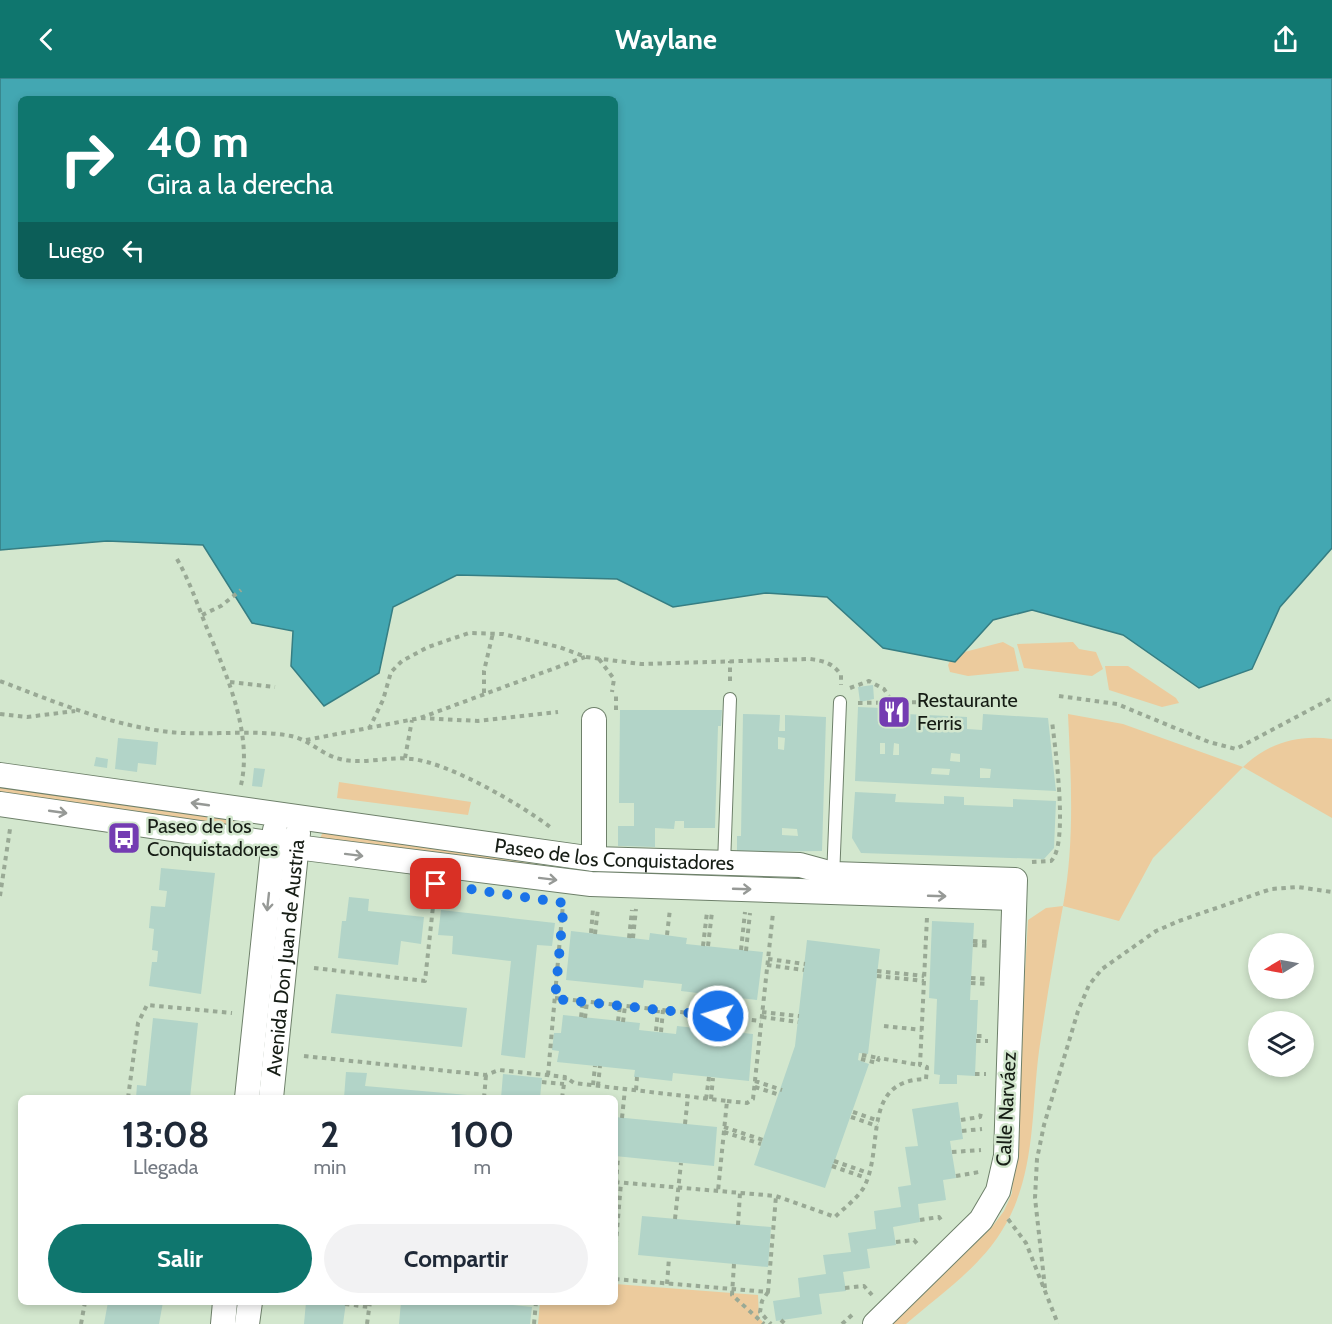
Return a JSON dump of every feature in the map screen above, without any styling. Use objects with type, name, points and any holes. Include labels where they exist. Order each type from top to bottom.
[{"type":"street","points":[[594,859],[605,719]]},
{"type":"street","name":"Paseo de los Conquistadores","points":[[0,775],[594,859],[800,865],[832,883]]},
{"type":"street","name":"Paseo de los Conquistadores","points":[[7,805],[285,846],[591,884],[1017,880]]},
{"type":"street","name":"Avenida Don Juan de Austria","points":[[271,1095],[288,817]]},
{"type":"street","name":"Avenida Don Juan de Austria","points":[[247,1095],[256,1015],[285,846]]},
{"type":"street","name":"Calle Narváez","points":[[866,1312],[972,1231],[990,1207],[998,1191],[1006,1156],[1017,880]]},
{"type":"street","points":[[223,1324],[225,1305]]},
{"type":"street","points":[[247,1324],[250,1305]]},
{"type":"lane","points":[[724,864],[730,699]]},
{"type":"lane","points":[[832,883],[840,702]]},
{"type":"path","points":[[177,559],[230,682],[238,715],[244,772],[239,790]]},
{"type":"path","points":[[202,615],[221,606],[241,590]]},
{"type":"path","points":[[484,693],[484,671],[493,633]]},
{"type":"path","points":[[369,729],[383,700],[391,672],[402,661],[428,647],[460,636],[493,633],[559,646],[586,657],[640,664],[810,659],[831,664],[841,675]]},
{"type":"path","points":[[305,740],[420,718],[586,657]]},
{"type":"path","points":[[599,659],[609,669],[614,679],[614,693],[605,719]]},
{"type":"path","points":[[730,661],[730,669]]},
{"type":"path","points":[[0,681],[79,710],[139,727],[170,732],[277,734],[305,740],[339,759],[405,758],[440,767],[474,782],[533,814],[550,827]]},
{"type":"path","points":[[850,692],[851,686],[869,681],[884,689],[893,703]]},
{"type":"path","points":[[230,682],[275,687]]},
{"type":"path","points":[[1059,696],[1117,704],[1209,742],[1236,749],[1332,698]]},
{"type":"path","points":[[854,714],[854,700],[893,703],[929,702]]},
{"type":"path","points":[[0,714],[27,717],[79,710]]},
{"type":"path","points":[[420,718],[478,721],[558,712]]},
{"type":"path","points":[[405,758],[412,720]]},
{"type":"path","points":[[1017,880],[1051,861],[1057,851],[1060,795],[1052,722]]},
{"type":"path","points":[[0,896],[7,805]]},
{"type":"path","points":[[314,968],[425,981],[436,884]]},
{"type":"path","points":[[1045,1288],[1035,1198],[1037,1159],[1044,1125],[1078,1011],[1089,985],[1102,969],[1156,931],[1179,921],[1271,889],[1298,886],[1332,892]]},
{"type":"path","points":[[552,902],[574,904]]},
{"type":"path","points":[[548,1075],[564,903]]},
{"type":"path","points":[[584,904],[599,905],[593,934]]},
{"type":"path","points":[[632,906],[637,906],[631,938],[632,906]]},
{"type":"path","points":[[659,907],[679,908]]},
{"type":"path","points":[[667,936],[670,907]]},
{"type":"path","points":[[698,908],[723,909]]},
{"type":"path","points":[[706,946],[710,908]]},
{"type":"path","points":[[734,909],[785,911]]},
{"type":"path","points":[[743,950],[748,910]]},
{"type":"path","points":[[304,1056],[486,1075],[499,1070],[548,1075],[565,1077],[574,1083],[747,1103],[753,1099],[755,1087],[773,910]]},
{"type":"path","points":[[915,915],[937,916]]},
{"type":"path","points":[[920,1065],[927,915]]},
{"type":"path","points":[[993,957],[994,932]]},
{"type":"path","points":[[973,943],[985,944]]},
{"type":"path","points":[[768,959],[805,964]]},
{"type":"path","points":[[767,965],[804,970]]},
{"type":"path","points":[[877,974],[924,979]]},
{"type":"path","points":[[992,979],[993,994]]},
{"type":"path","points":[[971,981],[983,981]]},
{"type":"path","points":[[555,999],[737,1018],[798,1019]]},
{"type":"path","points":[[583,1018],[585,1002]]},
{"type":"path","points":[[128,1095],[138,1023],[147,1005],[256,1015]]},
{"type":"path","points":[[621,1021],[622,1006]]},
{"type":"path","points":[[658,1032],[661,1010]]},
{"type":"path","points":[[697,1028],[699,1014]]},
{"type":"path","points":[[735,1032],[737,1018]]},
{"type":"path","points":[[884,1026],[922,1030]]},
{"type":"path","points":[[976,1038],[990,1039]]},
{"type":"path","points":[[618,1182],[776,1196],[835,1217],[861,1191],[867,1178],[883,1102],[890,1091],[902,1083],[926,1080],[927,1068],[920,1065],[879,1058],[877,1063],[861,1057]]},
{"type":"path","points":[[596,1086],[598,1066]]},
{"type":"path","points":[[975,1074],[987,1074]]},
{"type":"path","points":[[484,1095],[486,1075]]},
{"type":"path","points":[[562,1095],[565,1077]]},
{"type":"path","points":[[636,1090],[637,1077]]},
{"type":"path","points":[[709,1099],[711,1078]]},
{"type":"path","points":[[755,1081],[781,1092],[755,1087]]},
{"type":"path","points":[[542,1082],[564,1084]]},
{"type":"path","points":[[622,1118],[625,1089]]},
{"type":"path","points":[[685,1124],[688,1096]]},
{"type":"path","points":[[718,1191],[727,1101]]},
{"type":"path","points":[[961,1120],[980,1117],[982,1103]]},
{"type":"path","points":[[852,1115],[878,1123]]},
{"type":"path","points":[[978,1180],[987,1121]]},
{"type":"path","points":[[724,1129],[762,1142]]},
{"type":"path","points":[[962,1131],[977,1129]]},
{"type":"path","points":[[952,1152],[976,1149]]},
{"type":"path","points":[[675,1219],[681,1163]]},
{"type":"path","points":[[867,1178],[833,1164],[868,1173]]},
{"type":"path","points":[[956,1176],[974,1173]]},
{"type":"path","points":[[618,1218],[621,1183]]},
{"type":"path","points":[[738,1225],[740,1193]]},
{"type":"path","points":[[771,1324],[760,1312],[762,1301],[768,1292],[776,1196]]},
{"type":"path","points":[[990,1207],[1015,1227],[1026,1243],[1058,1324]]},
{"type":"path","points":[[920,1220],[939,1217],[945,1226],[953,1218]]},
{"type":"path","points":[[896,1242],[914,1240],[921,1249],[929,1241]]},
{"type":"path","points":[[667,1284],[669,1258]]},
{"type":"path","points":[[734,1264],[732,1295],[764,1324]]},
{"type":"path","points":[[618,1279],[768,1292]]},
{"type":"path","points":[[845,1288],[864,1286],[873,1295]]},
{"type":"path","points":[[842,1324],[866,1312],[873,1295],[881,1287]]},
{"type":"path","points":[[81,1324],[84,1305]]},
{"type":"path","points":[[367,1324],[369,1305]]},
{"type":"path","points":[[534,1324],[536,1305]]},
{"type":"shaded area","points":[[1003,642],[1014,648],[1019,671],[968,676],[950,672],[948,665],[953,655]]},
{"type":"shaded area","points":[[1073,642],[1079,649],[1096,652],[1103,669],[1092,676],[1024,668],[1017,644]]},
{"type":"shaded area","points":[[1105,666],[1128,666],[1176,698],[1179,703],[1162,707],[1109,690]]},
{"type":"shaded area","points":[[1068,714],[1123,724],[1243,767],[1153,858],[1119,921],[1063,906],[1071,834]]},
{"type":"shaded area","points":[[1307,738],[1332,739],[1332,818],[1243,767],[1263,752],[1284,742]]},
{"type":"shaded area","points":[[339,782],[471,802],[468,815],[337,798]]},
{"type":"shaded area","points":[[0,785],[248,821],[252,826],[249,828],[0,794]]},
{"type":"shaded area","points":[[323,832],[612,874],[599,877],[320,838]]},
{"type":"shaded area","points":[[1063,906],[1039,1051],[1030,1144],[1021,1190],[1001,1232],[981,1258],[906,1324],[893,1324],[992,1227],[1004,1211],[1012,1193],[1028,920],[1046,908]]},
{"type":"shaded area","points":[[618,1284],[758,1295],[759,1318],[765,1324],[538,1324],[540,1305],[618,1305]]},
{"type":"water","points":[[0,78],[1332,78],[1332,548],[1280,607],[1252,669],[1199,688],[1123,635],[1032,610],[993,620],[955,662],[883,648],[827,597],[766,593],[673,607],[617,579],[457,575],[393,607],[379,673],[324,706],[291,666],[293,631],[252,623],[203,545],[107,541],[0,550]]},
{"type":"building","points":[[873,685],[874,699],[860,702],[858,687]]},
{"type":"building","points":[[858,707],[906,709],[906,714],[967,717],[967,729],[982,730],[983,714],[1048,718],[1056,791],[855,781]],"holes":[[[880,743],[885,743],[885,754],[880,754]],[[894,743],[899,744],[899,755],[893,755]],[[951,753],[960,754],[960,762],[950,761]],[[932,768],[950,769],[949,775],[931,774]],[[980,768],[991,769],[990,778],[980,778]]]},
{"type":"building","points":[[620,710],[722,710],[721,726],[718,726],[715,828],[684,828],[684,821],[675,821],[674,829],[655,828],[655,847],[618,846],[618,826],[634,826],[634,803],[619,803]]},
{"type":"building","points":[[743,714],[780,715],[779,731],[785,731],[785,715],[826,717],[822,851],[737,852],[737,836],[741,836]],"holes":[[[778,737],[785,738],[784,750],[778,749]],[[782,828],[797,829],[798,836],[782,835]]]},
{"type":"building","points":[[118,738],[158,742],[156,765],[138,763],[137,772],[115,769]]},
{"type":"building","points":[[96,757],[108,759],[107,768],[94,766]]},
{"type":"building","points":[[254,768],[265,769],[262,787],[252,786]]},
{"type":"building","points":[[855,792],[896,794],[895,802],[944,804],[944,796],[964,797],[964,805],[1013,807],[1013,799],[1056,801],[1054,848],[1044,859],[861,853],[852,838]]},
{"type":"building","points":[[161,868],[215,873],[201,994],[149,986],[152,962],[157,962],[158,951],[152,950],[154,929],[149,928],[151,906],[165,907],[167,891],[159,890]]},
{"type":"building","points":[[349,897],[369,899],[368,911],[424,917],[421,944],[401,941],[398,965],[338,958],[342,921],[346,921]]},
{"type":"building","points":[[441,910],[555,923],[552,946],[537,945],[525,1058],[501,1055],[511,961],[452,954],[453,936],[438,935]]},
{"type":"building","points":[[932,921],[974,923],[970,1000],[978,1000],[975,1076],[957,1075],[957,1084],[939,1084],[940,1075],[934,1074],[937,999],[929,998]]},
{"type":"building","points":[[571,931],[649,940],[650,933],[687,938],[686,944],[763,952],[757,1000],[681,991],[682,984],[644,980],[643,988],[566,980]]},
{"type":"building","points":[[807,940],[880,949],[868,1054],[859,1053],[858,1060],[869,1064],[825,1188],[754,1165],[795,1046]]},
{"type":"building","points":[[336,994],[467,1008],[462,1047],[331,1033]]},
{"type":"building","points":[[563,1015],[640,1023],[639,1030],[676,1034],[677,1026],[753,1034],[749,1081],[673,1073],[672,1081],[634,1077],[635,1070],[557,1062],[559,1051],[552,1050],[554,1033],[561,1033]]},
{"type":"building","points":[[153,1018],[198,1023],[190,1095],[136,1095],[137,1085],[146,1086]]},
{"type":"building","points":[[346,1072],[367,1073],[365,1086],[468,1095],[344,1095]]},
{"type":"building","points":[[503,1074],[542,1078],[540,1095],[501,1095]]},
{"type":"building","points":[[958,1102],[963,1139],[950,1141],[956,1178],[943,1180],[946,1200],[918,1204],[920,1222],[893,1227],[896,1245],[867,1249],[870,1268],[843,1272],[846,1291],[819,1294],[822,1314],[776,1321],[773,1301],[800,1297],[798,1278],[826,1274],[823,1255],[851,1252],[848,1233],[876,1229],[874,1211],[901,1207],[898,1187],[911,1185],[905,1147],[918,1146],[912,1109]]},
{"type":"building","points":[[618,1117],[717,1127],[714,1166],[618,1156]]},
{"type":"building","points":[[642,1216],[771,1227],[768,1267],[638,1255]]},
{"type":"building","points":[[107,1305],[162,1305],[159,1324],[104,1324]]},
{"type":"building","points":[[306,1305],[346,1305],[343,1324],[304,1324]]},
{"type":"building","points":[[401,1305],[532,1307],[530,1324],[399,1324]]},
{"type":"place","name":"Restaurante Ferris","points":[[894,712]]},
{"type":"place","name":"Paseo de los Conquistadores","points":[[124,838]]},
{"type":"route","points":[[436,884],[564,903],[555,999],[718,1016]]}]
